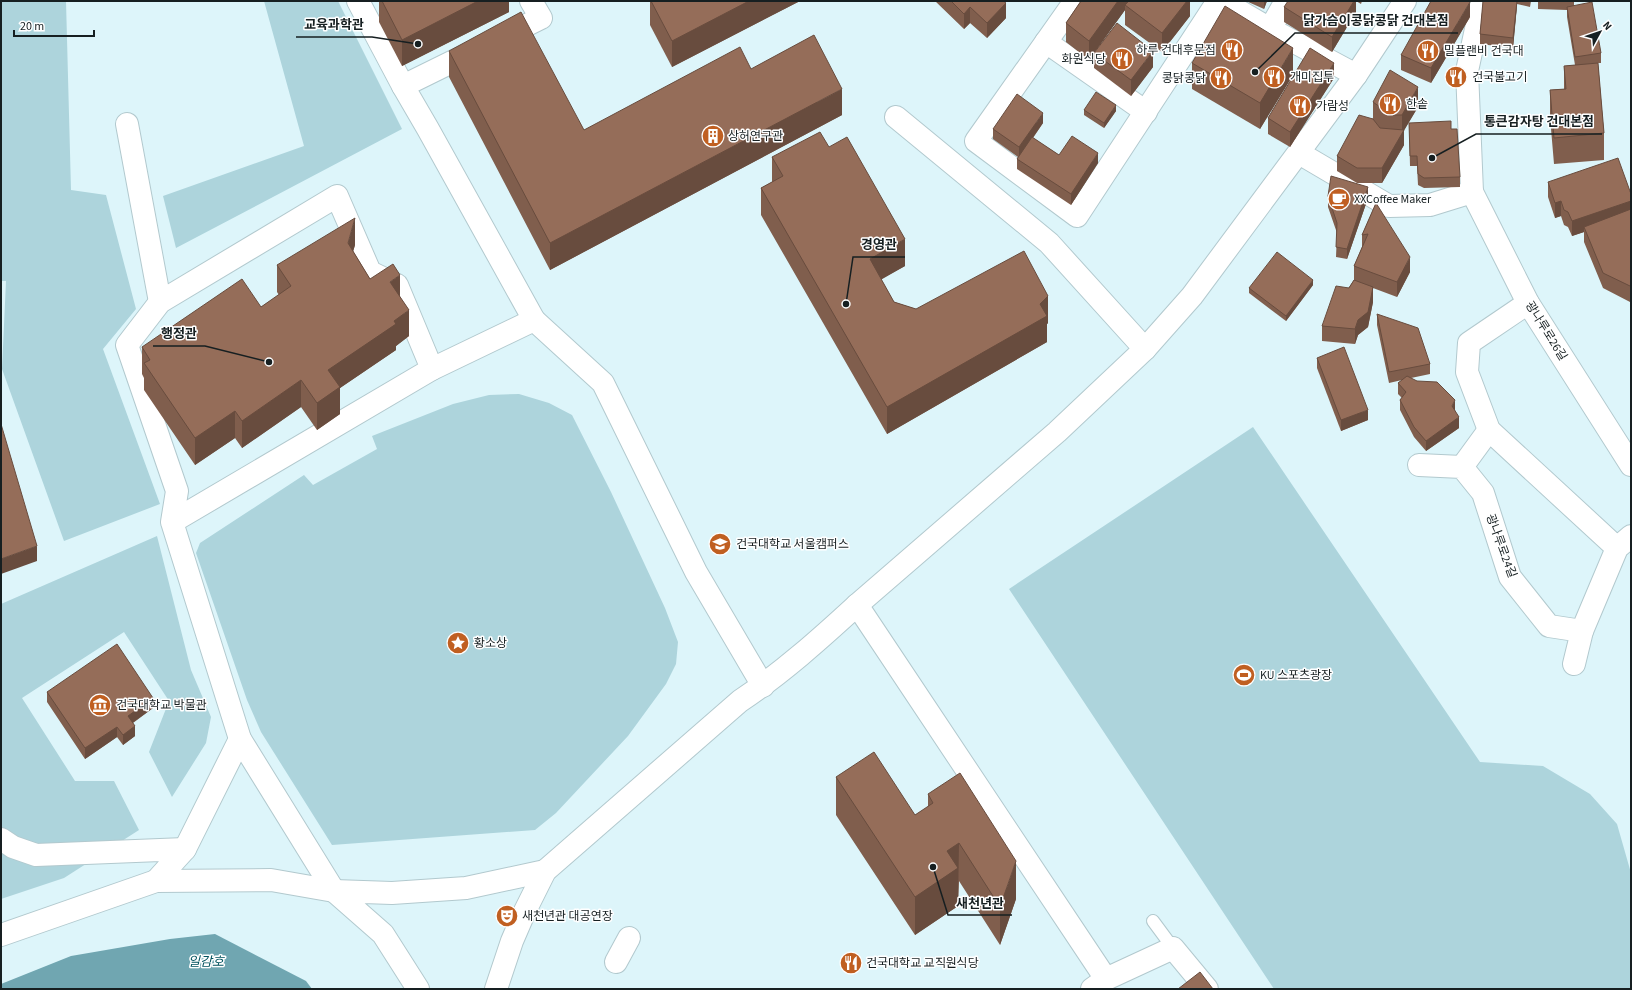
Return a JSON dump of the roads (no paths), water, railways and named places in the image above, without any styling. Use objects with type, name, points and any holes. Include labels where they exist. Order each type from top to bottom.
[{"type":"street","points":[[358,1],[403,86],[534,320],[603,384],[696,572],[763,686]]},
{"type":"street","points":[[403,86],[541,18],[531,1]]},
{"type":"street","points":[[1075,1],[976,141],[1077,216],[1218,1]]},
{"type":"street","points":[[1222,1],[1270,29],[1356,75]]},
{"type":"street","points":[[1270,29],[1286,1]]},
{"type":"street","points":[[496,989],[512,941],[545,871],[740,701],[763,686],[826,634],[857,605],[1045,442],[1145,349],[1192,296],[1299,153],[1356,75],[1405,1]]},
{"type":"street","points":[[1299,153],[1389,206],[1430,205],[1472,192],[1467,71],[1482,1]]},
{"type":"street","points":[[1046,42],[1146,112]]},
{"type":"street","points":[[896,117],[1049,243],[1145,349]]},
{"type":"street","points":[[127,124],[160,302]]},
{"type":"street","name":"광나루로26길","points":[[1472,192],[1528,303],[1631,464]]},
{"type":"street","points":[[418,989],[383,934],[334,891],[240,739],[172,522],[177,492],[127,344],[160,302],[337,196],[370,272],[396,284],[432,369]]},
{"type":"street","points":[[1528,303],[1468,343],[1467,372],[1489,430],[1624,542],[1582,631],[1574,664]]},
{"type":"street","points":[[172,522],[432,369],[534,320]]},
{"type":"street","points":[[1419,465],[1462,466],[1489,430]]},
{"type":"street","name":"광나루로24길","points":[[1462,466],[1483,492],[1510,577],[1549,626],[1582,631]]},
{"type":"street","points":[[177,492],[211,500]]},
{"type":"street","points":[[857,605],[1099,984],[1173,948],[1207,989]]},
{"type":"street","points":[[156,881],[185,849],[240,739]]},
{"type":"street","points":[[1,839],[13,847],[36,856],[185,849]]},
{"type":"street","points":[[1,934],[156,881],[271,880],[334,891],[392,893],[466,888],[545,871]]},
{"type":"street","points":[[616,962],[629,938]]},
{"type":"lane","points":[[1153,920],[1173,948]]},
{"type":"water","name":"일감호","points":[[215,934],[306,981],[312,989],[1,989],[1,984],[71,956],[170,939]]},
{"type":"place","name":"교육과학관","points":[[418,44]]},
{"type":"place","name":"하루 건대후문점","points":[[1232,50]]},
{"type":"place","name":"밀플랜비 건국대","points":[[1428,51]]},
{"type":"place","name":"화원식당","points":[[1122,59]]},
{"type":"place","name":"닭가슴이콩닭콩닭 건대본점","points":[[1255,72]]},
{"type":"place","name":"개미집투","points":[[1274,77]]},
{"type":"place","name":"건국불고기","points":[[1456,77]]},
{"type":"place","name":"콩닭콩닭","points":[[1221,78]]},
{"type":"place","name":"한솥","points":[[1390,104]]},
{"type":"place","name":"가람성","points":[[1300,106]]},
{"type":"place","name":"상허연구관","points":[[713,136]]},
{"type":"place","name":"통큰감자탕 건대본점","points":[[1432,158]]},
{"type":"place","name":"XXCoffee Maker","points":[[1339,199]]},
{"type":"place","name":"경영관","points":[[846,304]]},
{"type":"place","name":"행정관","points":[[269,362]]},
{"type":"place","name":"건국대학교 서울캠퍼스","points":[[720,544]]},
{"type":"place","name":"황소상","points":[[458,643]]},
{"type":"place","name":"KU 스포츠광장","points":[[1244,675]]},
{"type":"place","name":"건국대학교 박물관","points":[[100,705]]},
{"type":"place","name":"새천년관","points":[[933,867]]},
{"type":"place","name":"새천년관 대공연장","points":[[507,916]]},
{"type":"place","name":"건국대학교 교직원식당","points":[[851,963]]}]
